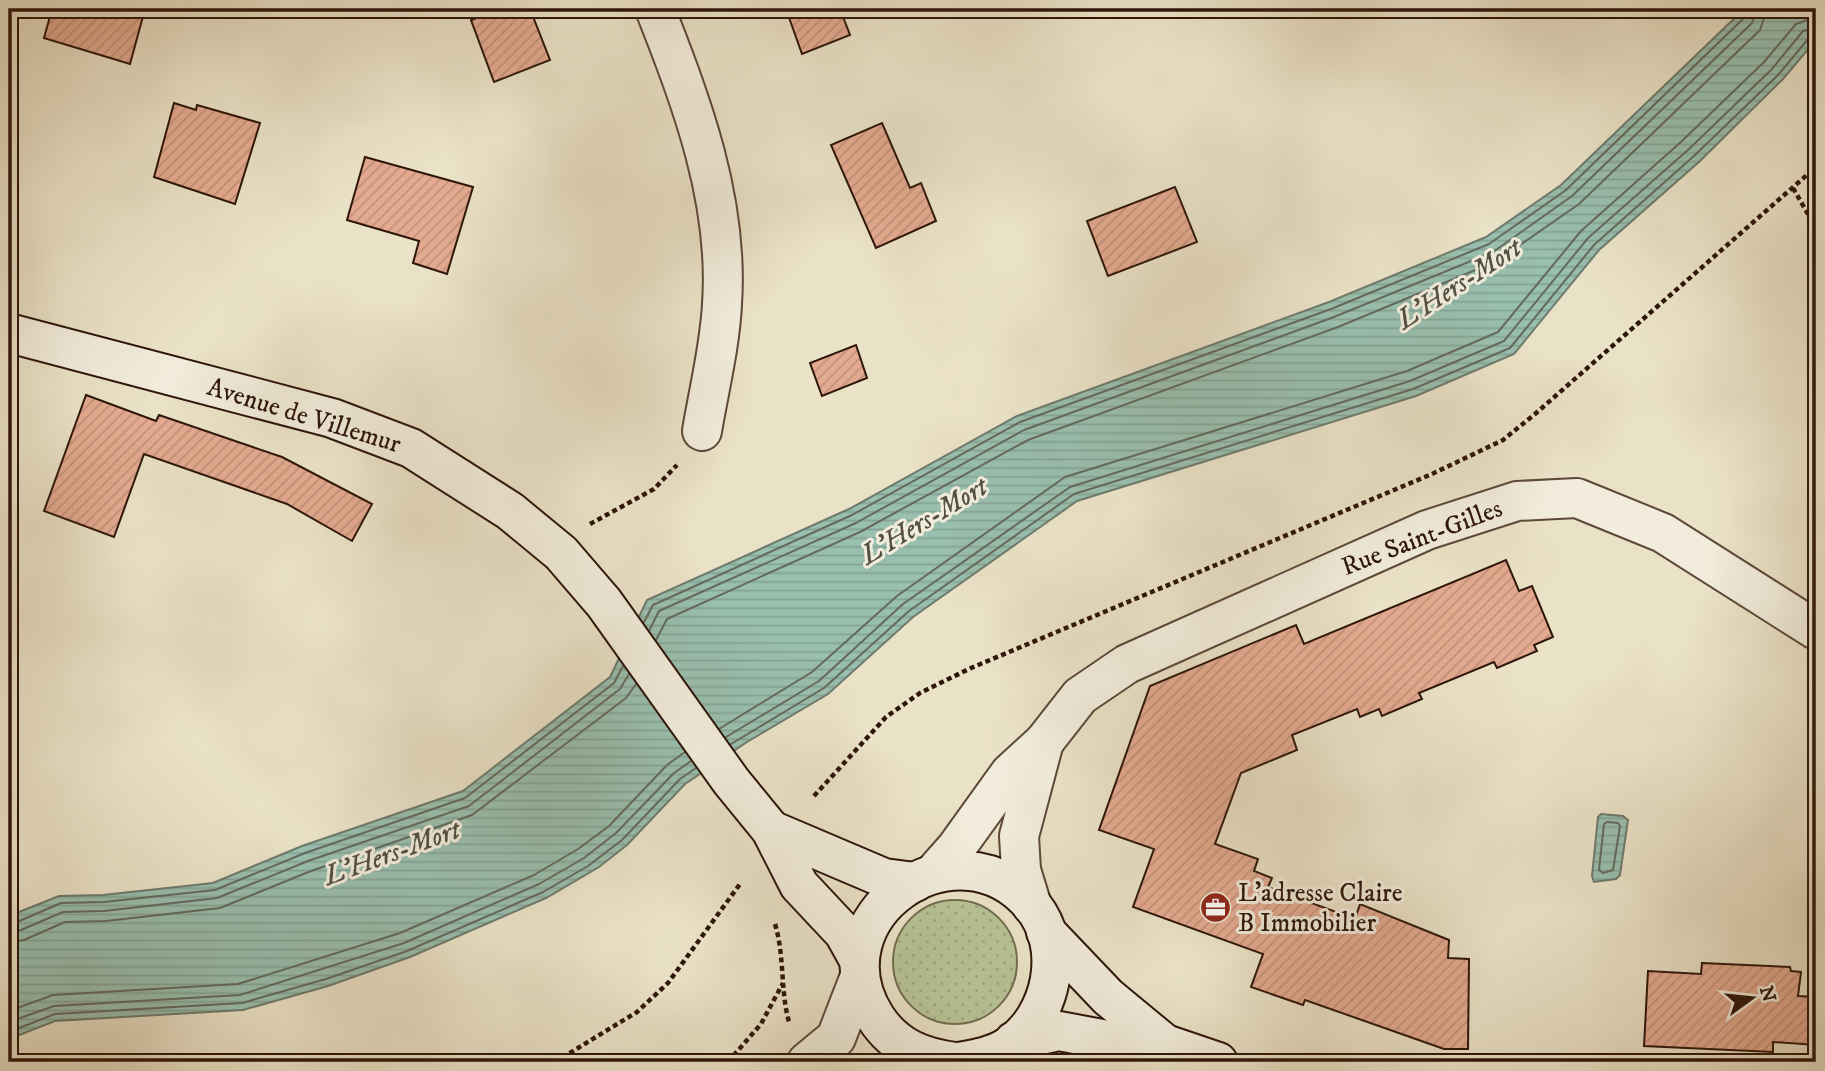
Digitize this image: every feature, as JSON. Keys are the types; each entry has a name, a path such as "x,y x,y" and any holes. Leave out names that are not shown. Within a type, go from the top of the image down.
{"main road":[{"path":"655,9 704,145 714,188 721,245 722,304 702,431"},
{"name":"Avenue de Villemur","path":"9,332 332,418 411,448 510,510 567,560 604,603 731,781 771,830 799,885 844,933 860,968"},
{"name":"Rue Saint-Gilles","path":"1044,742 1080,696 1127,664 1427,530 1517,500 1577,498 1663,533 1816,630"},
{"path":"800,1048 836,1038 860,968 871,921 890,899 924,878 957,848 1010,773 1044,742"},
{"path":"860,968 867,1003 883,1028 904,1048 936,1062 984,1058 1014,1041 1032,1024 1044,1003 1051,967 1039,919 1021,870 1019,836 1044,742"},
{"name":"Avenue de Villemur","path":"771,830 884,878 924,878"},
{"path":"924,878 961,870 987,874 1012,887 1108,997 1165,1044"},
{"path":"1014,1041 1059,1031 1134,1045 1165,1044 1218,1062"}],"path":[{"path":"814,796 886,717 920,693 971,668 1419,479 1503,439 1816,167"},
{"path":"1793,188 1816,228"},
{"path":"567,560 592,522 654,489 668,472 683,461 702,431"},
{"path":"555,1062 637,1012 668,983 740,884"},
{"path":"774,921 782,948 783,1002 800,1048"},
{"path":"728,1062 761,1024 783,981"}],"shaded area":[{"path":"955,900 979,905 999,918 1012,938 1017,962 1012,986 999,1006 979,1019 955,1024 931,1019 911,1006 898,986 893,962 898,938 911,918 931,905"}],"water":[{"name":"L'Hers-Mort","path":"1744,9 1816,9 1816,40 1783,79 1700,161 1599,250 1514,354 1416,396 1077,501 913,617 828,694 747,742 685,784 627,845 599,867 546,898 410,957 328,986 243,1010 55,1021 9,1039 9,916 59,896 103,895 213,883 302,846 463,791 610,677 647,600 849,509 1017,416 1329,302 1486,237 1561,185"},
{"path":"1601,814 1623,816 1628,820 1620,875 1616,879 1594,882 1592,876 1598,817"}],"building":[{"path":"52,9 145,9 130,64 44,38"},
{"path":"501,9 530,9 550,60 494,82 471,20"},
{"path":"786,9 840,9 850,35 802,54"},
{"path":"174,103 196,110 197,105 260,123 235,204 154,177"},
{"path":"882,123 910,188 921,183 936,221 876,248 831,145"},
{"path":"365,157 473,187 447,274 413,263 419,241 347,220"},
{"path":"1175,187 1197,242 1108,276 1087,221"},
{"path":"856,345 867,378 822,396 810,363"},
{"path":"86,395 156,421 159,415 282,457 372,504 352,541 287,504 144,454 114,537 44,511"},
{"path":"1506,560 1519,591 1532,586 1553,637 1534,645 1537,651 1497,668 1494,662 1419,693 1422,699 1382,716 1379,709 1360,717 1357,709 1292,735 1297,750 1241,773 1215,844 1258,859 1254,871 1272,878 1268,887 1355,919 1360,904 1449,940 1448,958 1469,959 1468,1049 1444,1049 1305,1000 1303,1005 1251,987 1263,954 1133,907 1154,849 1099,830 1150,686 1296,625 1304,644"},
{"path":"1702,963 1790,967 1791,971 1801,972 1798,996 1816,997 1816,1045 1773,1042 1773,1052 1644,1046 1648,971 1701,974"}],"place":[{"name":"L'adresse Claire B Immobilier","path":"1215,908"}]}
